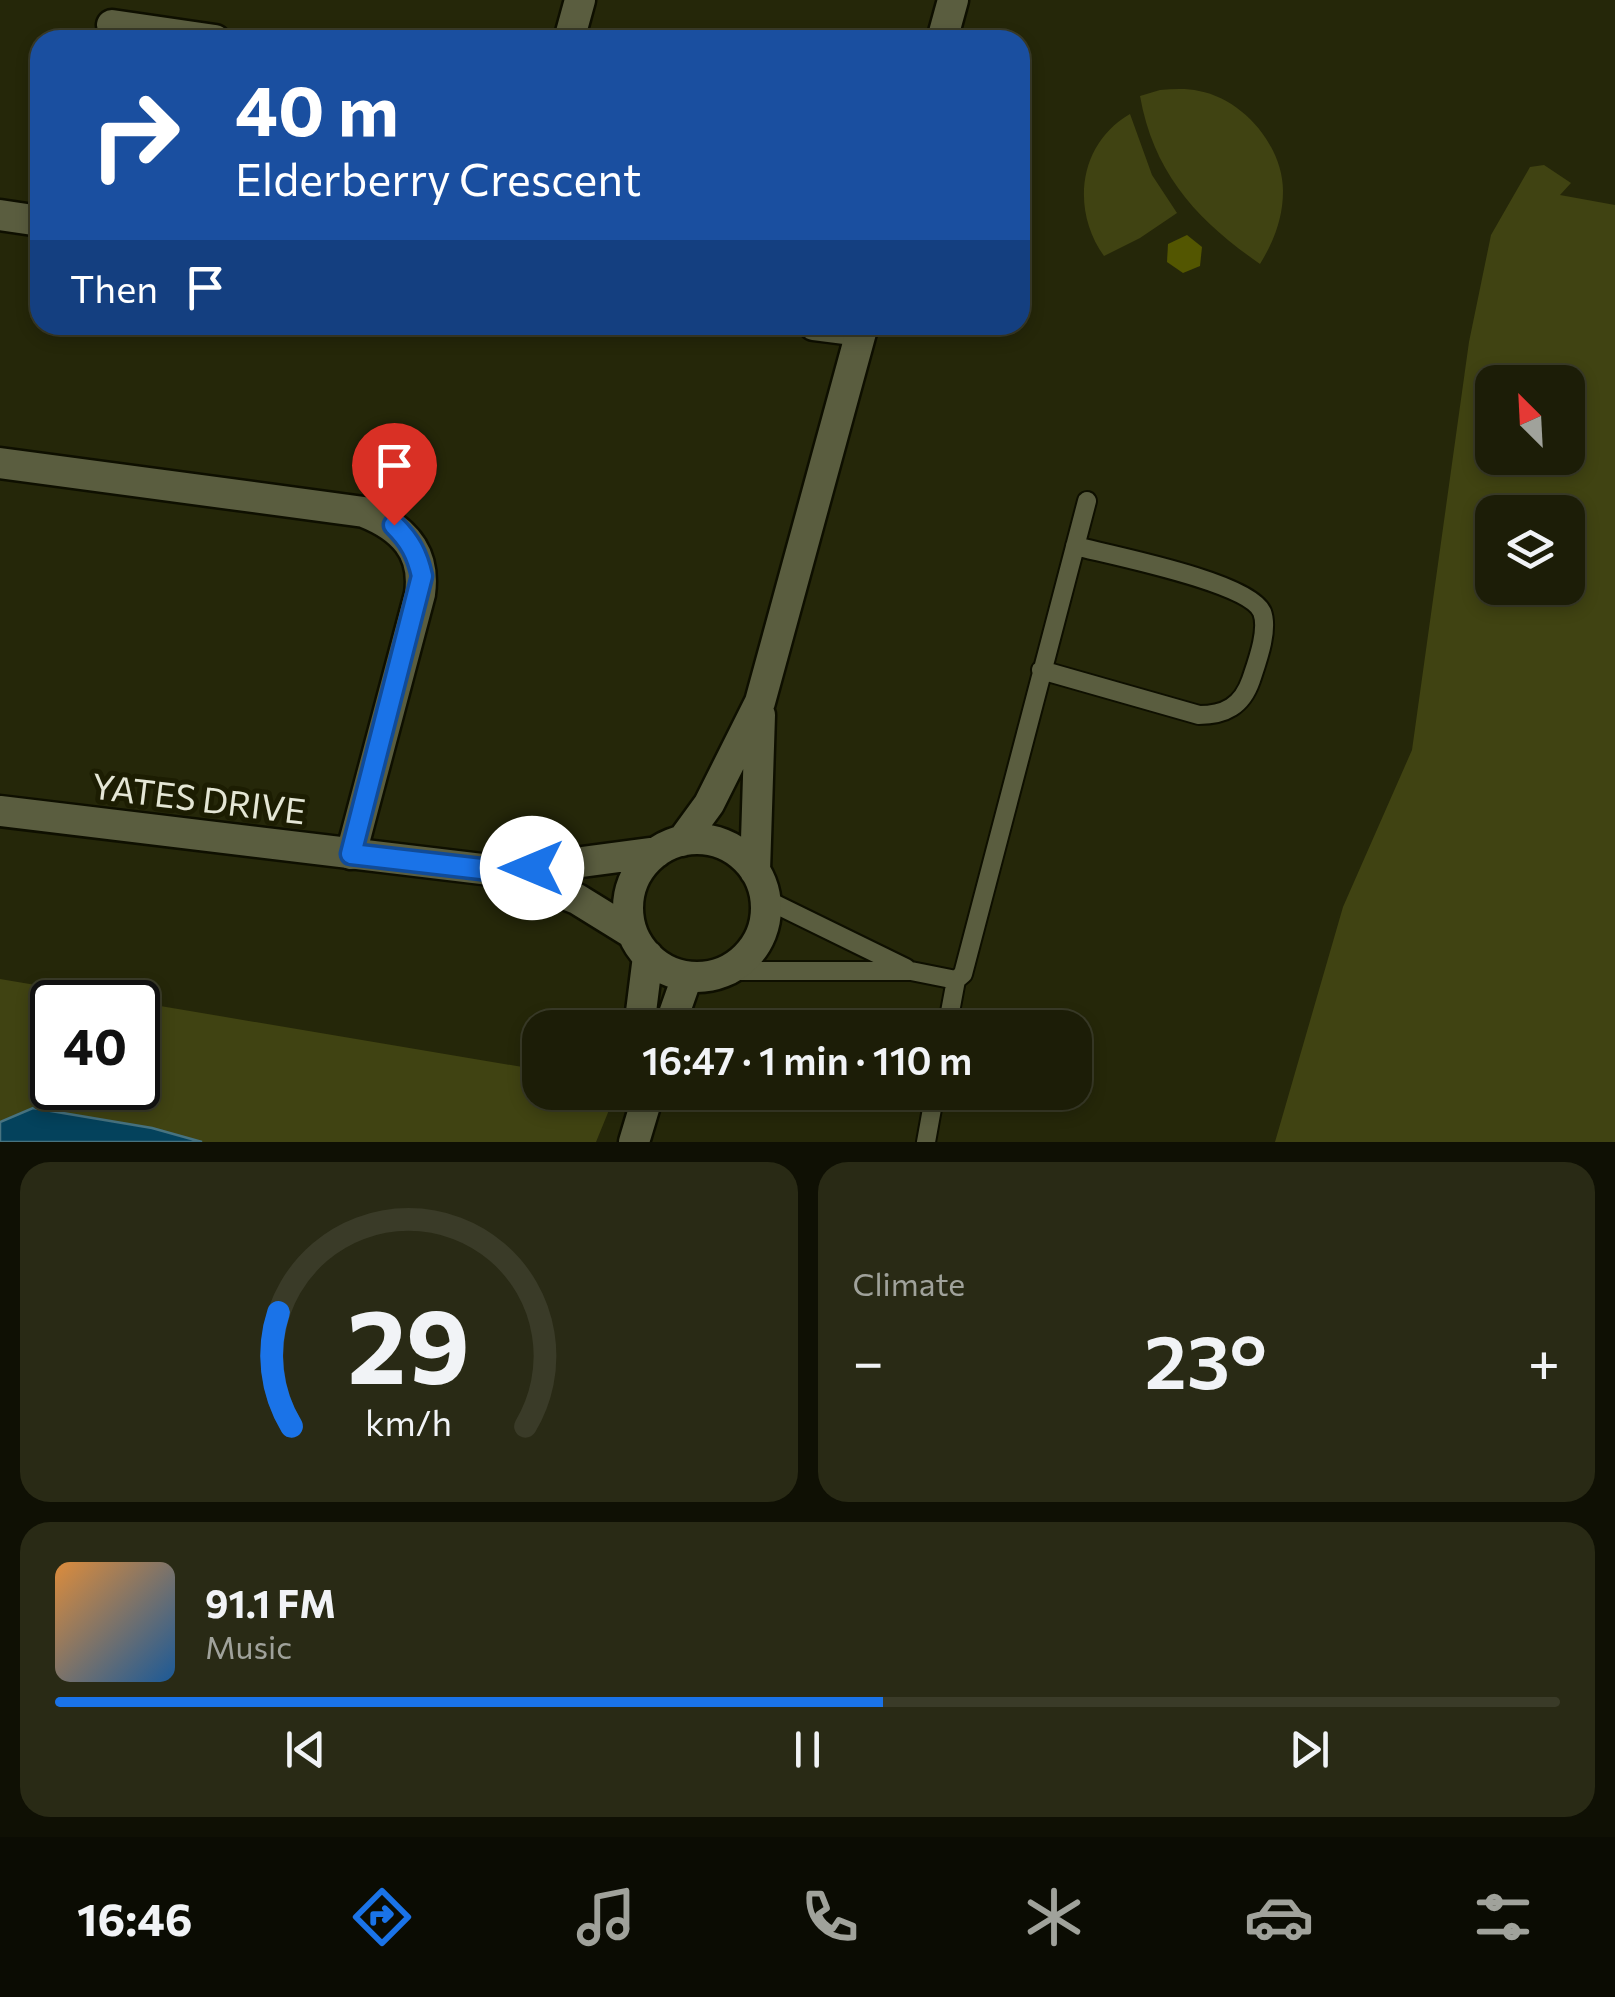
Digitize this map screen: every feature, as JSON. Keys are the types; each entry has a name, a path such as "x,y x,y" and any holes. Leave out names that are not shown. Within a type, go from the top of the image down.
{"street":[{"path":"572,30 580,0"},
{"path":"945,30 953,0"},
{"path":"112,22 158,30"},
{"path":"0,215 30,219"},
{"path":"639,1010 640,945 628,910 630,888 641,868 670,846 710,804 760,702 860,335"},
{"path":"0,463 364,512 394,525 408,539 418,556 420,594 351,854"},
{"path":"640,945 669,972 703,977 725,971 756,945 762,930 760,702"},
{"name":"YATES DRIVE","path":"0,811 507,872 577,899 640,945"},
{"path":"670,846 704,840 724,845 742,856 760,885"},
{"name":"YATES DRIVE","path":"507,872 670,846"},
{"path":"676,1010 687,977"},
{"path":"626,1142 630,1110"},
{"path":"634,1142 644,1110"}],"lane":[{"path":"951,1010 956,980 968,963 1087,501"},
{"path":"1041,670 1198,715 1216,715 1236,706 1249,686 1258,657 1264,616 1254,600 1219,584 1075,546"},
{"path":"760,885 911,971"},
{"path":"725,971 911,971 956,980"},
{"path":"926,1142 932,1110"}],"green space":[{"path":"1190,89 1215,96 1245,114 1268,142 1281,174 1283,201 1277,229 1260,264 1198,212 1168,172 1156,149 1140,96 1160,90"},
{"path":"1130,114 1152,175 1177,213 1104,256 1087,219 1085,179 1099,142"},
{"path":"1544,165 1571,183 1560,195 1615,205 1615,1142 1275,1142 1343,907 1412,750 1469,342 1491,235 1530,167"},
{"path":"0,979 30,984 30,1110 160,1110 160,1006 522,1067 522,1110 609,1110 596,1142 0,1142"}],"water":[{"path":"30,1109 45,1110 152,1128 202,1142 0,1142 0,1122"}],"building":[{"path":"1187,235 1202,247 1200,266 1183,273 1167,262 1168,244"}],"route":[{"path":"394,525 418,556 420,594 351,854 507,872 532,868"}]}
